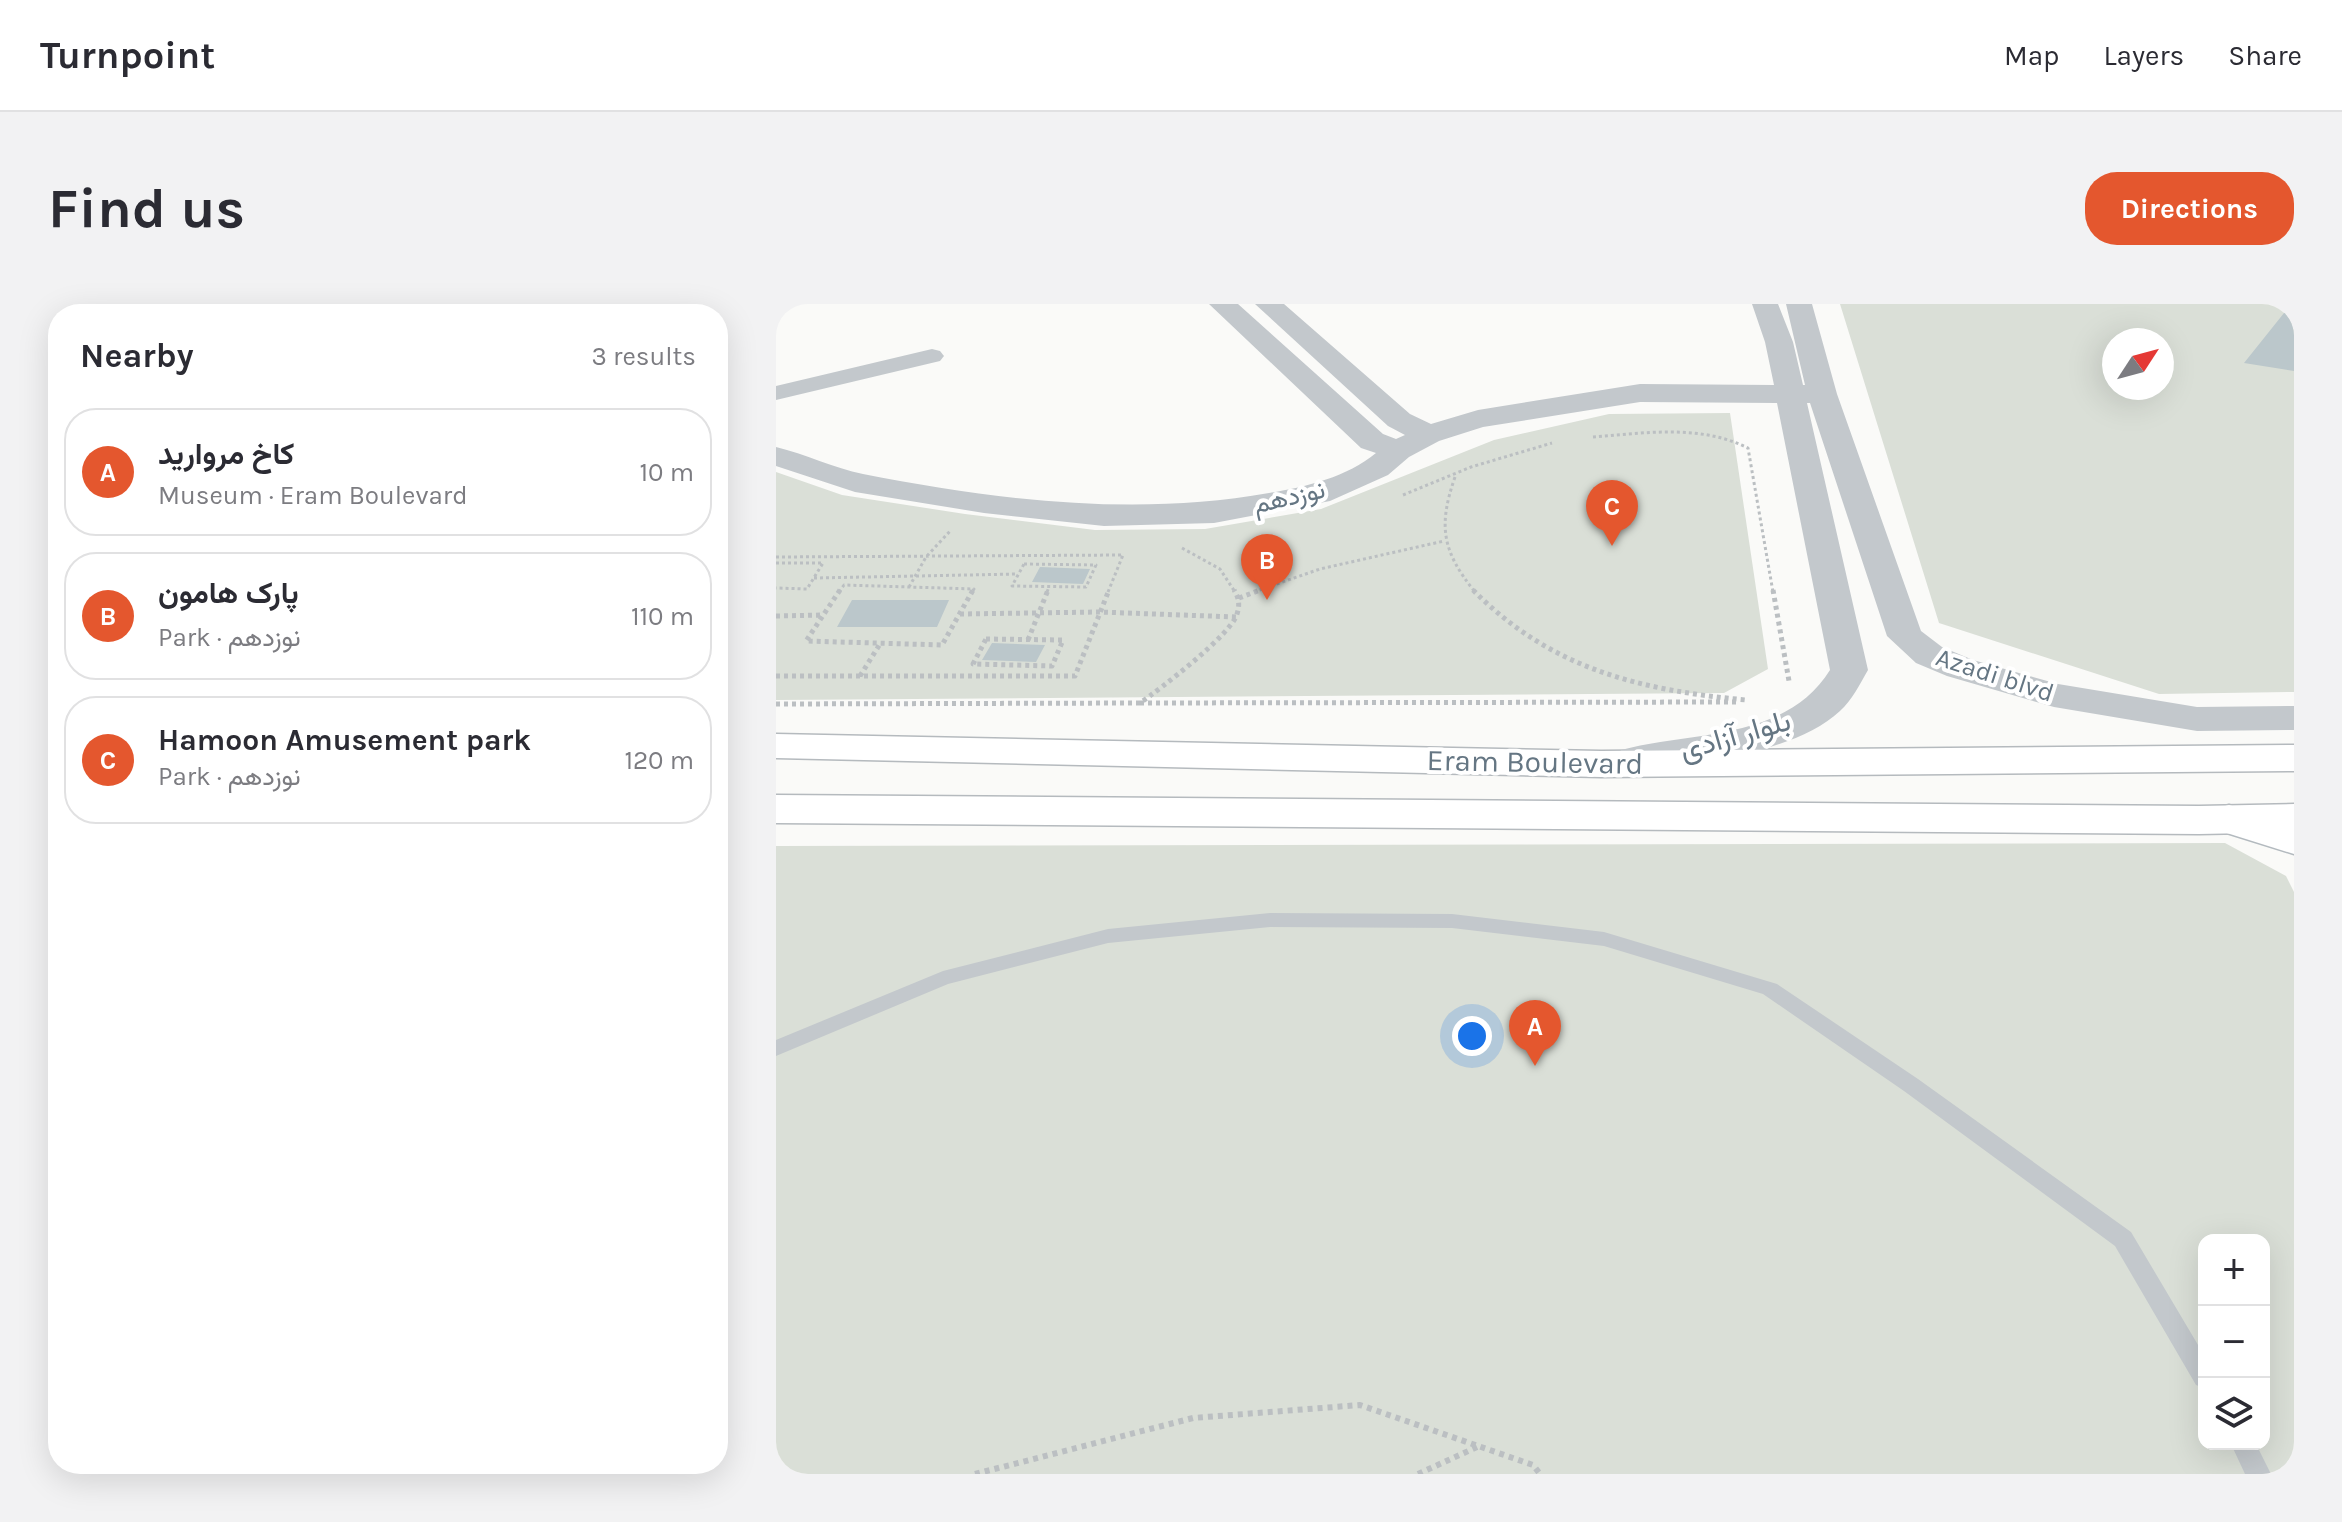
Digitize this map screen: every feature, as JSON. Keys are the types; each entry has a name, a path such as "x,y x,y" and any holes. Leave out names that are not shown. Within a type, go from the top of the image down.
{"main road":[{"name":"Eram Boulevard","path":"776,746 1601,764 2294,758"},
{"name":"Eram Boulevard","path":"776,809 2294,818"},
{"path":"2229,819 2294,840"}],"street":[{"path":"1222,304 1372,441 1398,450"},
{"path":"1268,304 1399,420 1428,435"},
{"name":"Azadi blvd","path":"1765,304 1779,342 1806,394 1905,636 1929,655 2054,695 2197,719 2294,718"},
{"name":"Azadi blvd","path":"1799,304 1806,394"},
{"path":"776,393 932,356"},
{"name":"نوزدهم","path":"776,456 855,482 984,503 1104,516 1214,513 1319,494 1377,468 1398,450 1428,435 1478,419 1640,393 1806,394"},
{"name":"بلوار آزادی","path":"1601,764 1687,752 1763,734 1826,703 1849,670 1806,394"}],"lane":[{"path":"776,1048 943,978 1108,936 1270,920 1452,921 1604,939 1770,989 1911,1085 2123,1239 2198,1367"},
{"path":"2246,1450 2258,1474"}],"path":[{"path":"1586,437 1702,434 1726,438 1748,448 1789,680 1782,692"},
{"path":"776,704 1751,702 1644,686 1578,664 1529,637 1485,605 1457,570 1444,541 1445,496 1455,476 1491,460 1562,441"},
{"path":"909,587 926,557 955,525"},
{"path":"1239,598 1320,569 1444,541"},
{"path":"1140,703 1186,669 1237,617 1239,598 1220,569 1172,542"},
{"path":"776,557 1123,555 1075,676 776,676"},
{"path":"786,563 790,557"},
{"path":"776,563 823,563 807,589 776,588"},
{"path":"1024,564 1096,565 1086,587 1012,586 1018,574 1024,564"},
{"path":"814,578 1018,574"},
{"path":"844,585 974,589 960,614 942,645 806,641 844,585"},
{"path":"1028,640 1049,587"},
{"path":"960,614 1099,612 1237,617"},
{"path":"776,616 823,615"},
{"path":"986,639 1028,640 1063,640 1052,666 973,664 986,639"},
{"path":"859,677 880,643"},
{"path":"975,1474 1193,1418 1360,1405 1533,1465 1540,1474"},
{"path":"1418,1474 1478,1446"}],"shaded area":[{"path":"1840,304 2294,304 2294,692 2159,694 1939,623"},
{"path":"2294,311 2294,371 2244,363 2284,313"},
{"path":"1730,413 1768,669 1724,693 776,700 776,472 842,495 965,514 1095,530 1205,529 1321,509 1494,440 1609,414"},
{"path":"1040,567 1090,569 1083,584 1032,582"},
{"path":"852,600 949,600 937,627 837,627"},
{"path":"992,643 1045,645 1036,662 982,660"},
{"path":"2225,843 2286,876 2294,892 2294,1474 776,1474 776,846"}],"place":[{"name":"Hamoon Amusement park","path":"1612,546"},
{"name":"پارک هامون","path":"1267,600"},
{"name":"کاخ مروارید","path":"1535,1066"}]}
